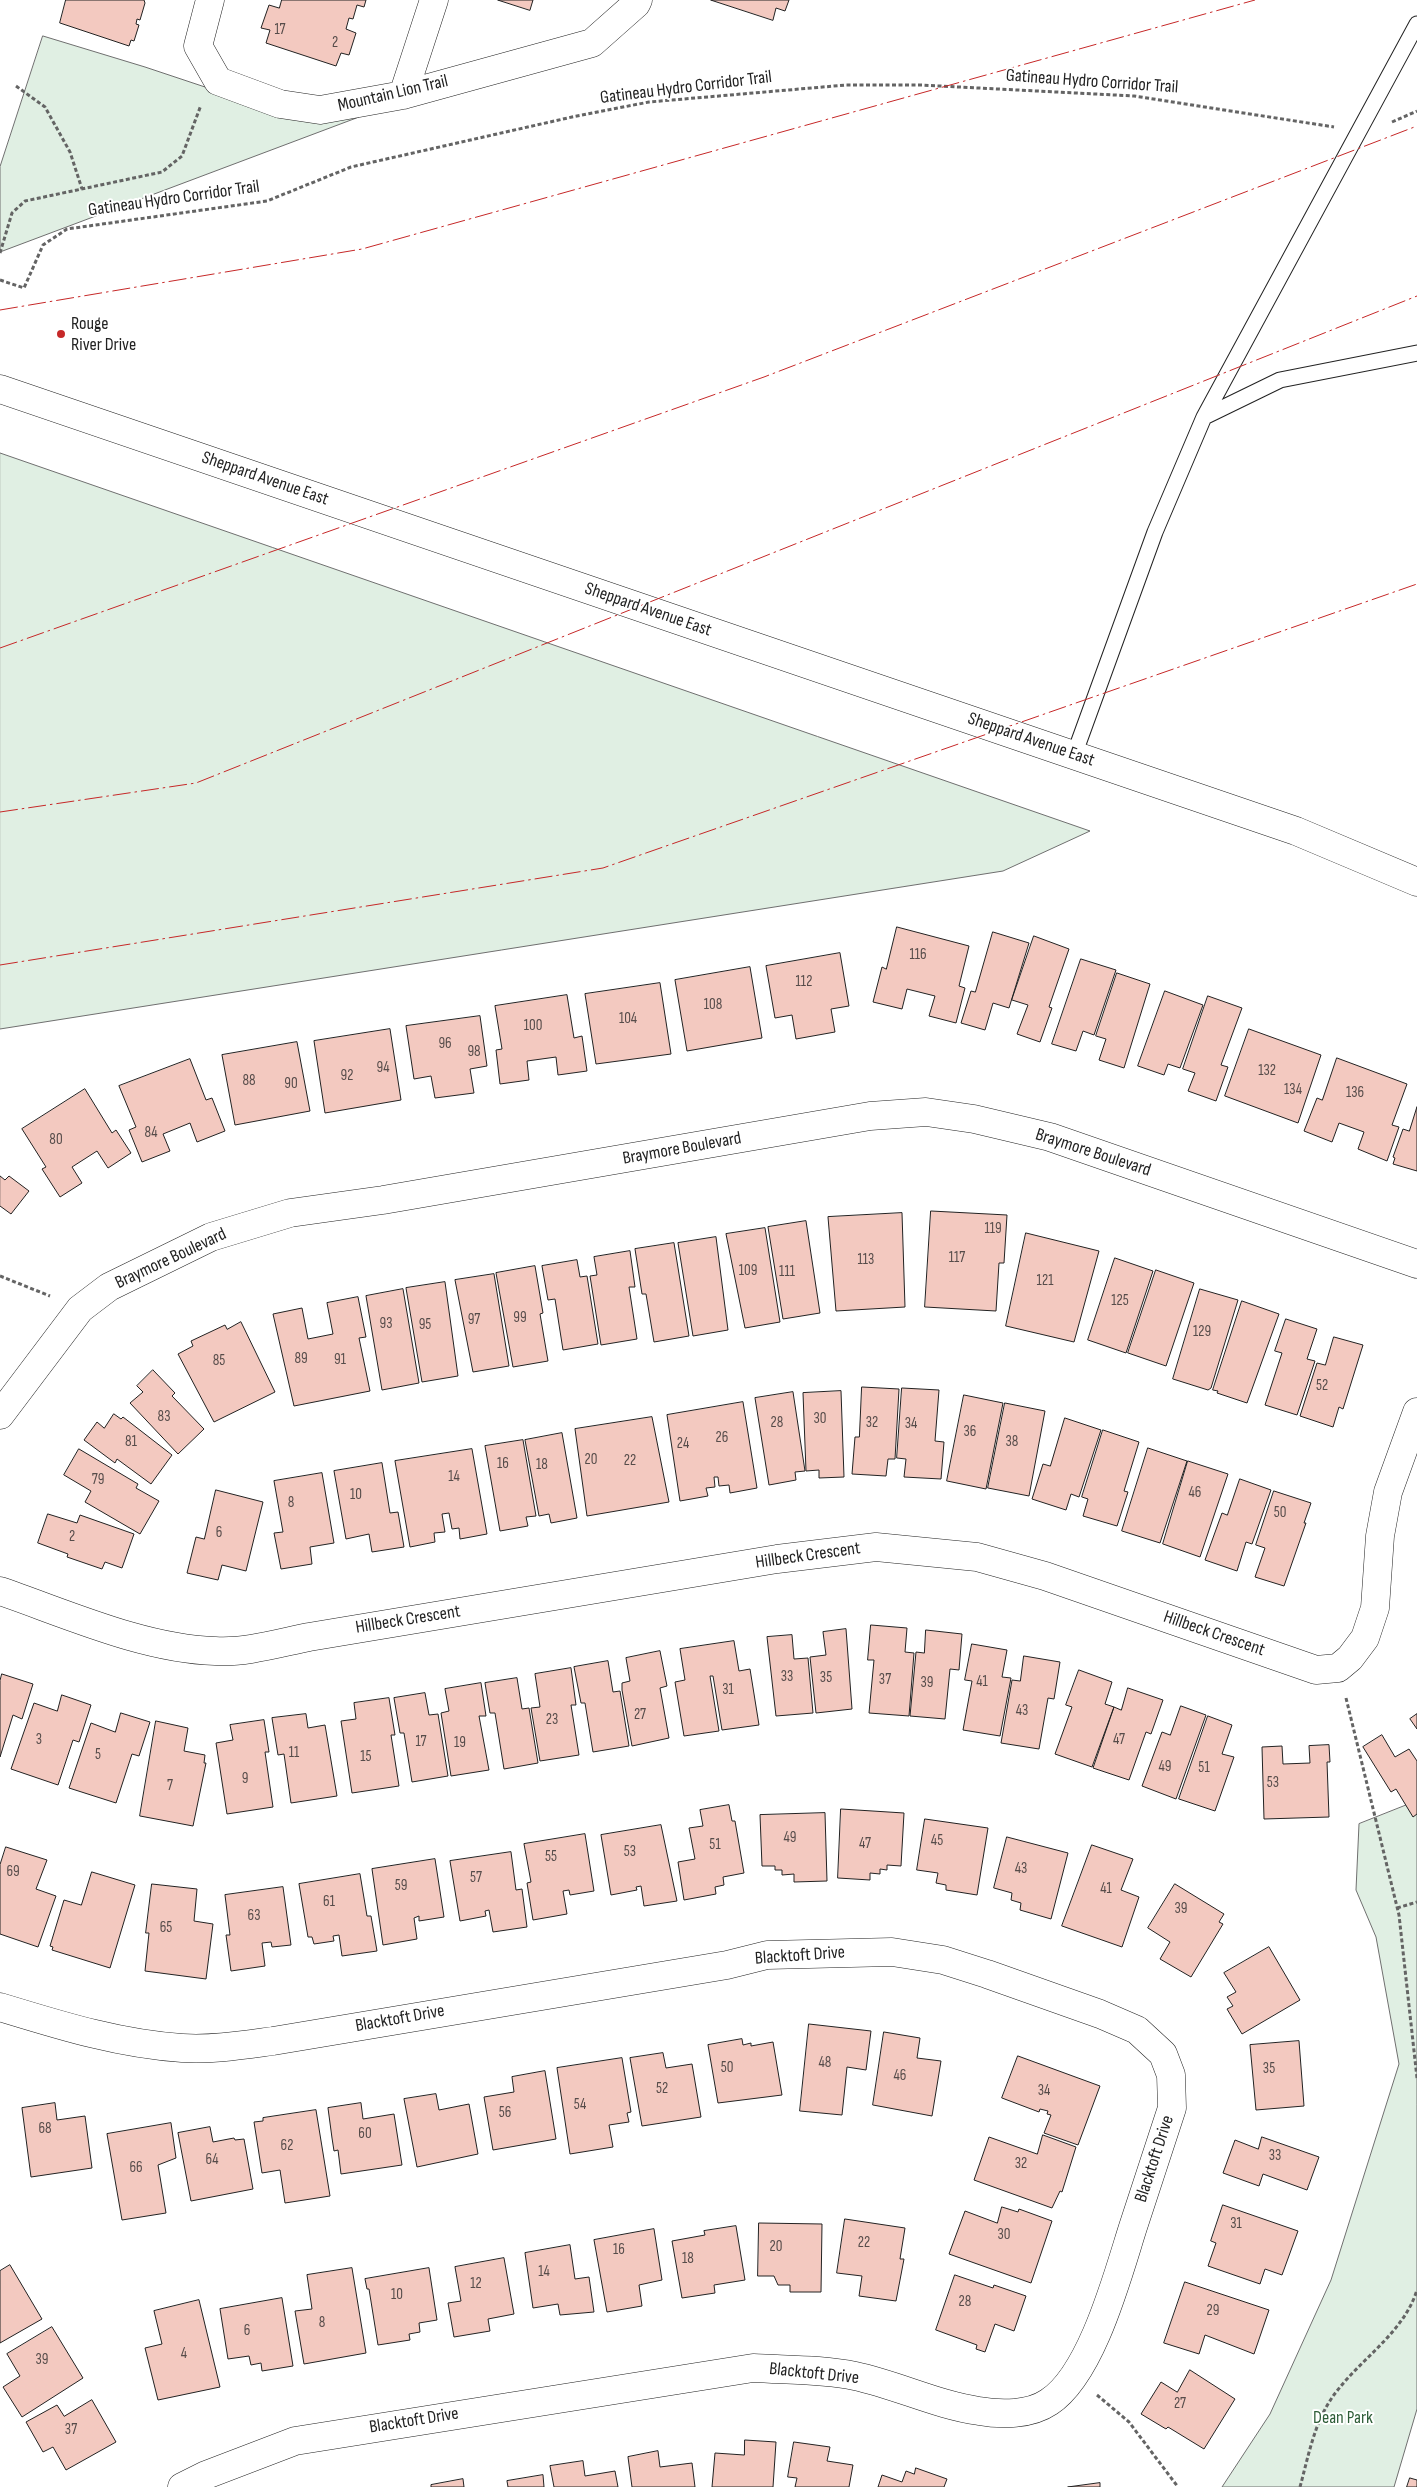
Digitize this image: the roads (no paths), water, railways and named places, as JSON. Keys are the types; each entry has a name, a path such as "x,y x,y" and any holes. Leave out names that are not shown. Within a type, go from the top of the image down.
{"street":[{"name":"Mountain Lion Trail","path":"210,0 198,46 218,81 280,104 320,110 403,95 592,43 636,4 638,0"},
{"path":"403,95 434,0"},
{"name":"Sheppard Avenue East","path":"0,389 1296,831 1417,882"},
{"name":"Sheppard Avenue East","path":"1296,831 1417,861"},
{"name":"Braymore Boulevard","path":"0,1415 80,1309 109,1287 211,1237 290,1213 383,1200 870,1116 926,1112 974,1119 1050,1137 1417,1264"},
{"name":"Hillbeck Crescent","path":"0,1591 128,1635 176,1646 216,1652 254,1648 786,1558 876,1547 977,1557 1089,1590 1316,1670 1338,1668 1350,1658 1365,1638 1375,1608 1380,1536 1388,1492 1417,1412"},
{"name":"Blacktoft Drive","path":"0,2007 72,2029 135,2042 183,2048 221,2047 273,2041 688,1971 767,1955 892,1952 943,1960 1100,2014 1137,2030 1163,2054 1171,2076 1172,2108 1110,2299 1088,2351 1073,2375 1058,2394 1041,2407 1020,2412 993,2413 962,2408 854,2376 814,2371 753,2368 295,2441 206,2475 182,2487"}],"lane":[{"path":"1074,755 1154,532 1204,417 1363,127 1417,24"},
{"path":"1204,417 1280,380 1417,353"}],"place":[{"name":"Rouge River Drive","path":"61,334"}],"park label":[{"name":"Dean Park","path":"1343,2418"}]}
